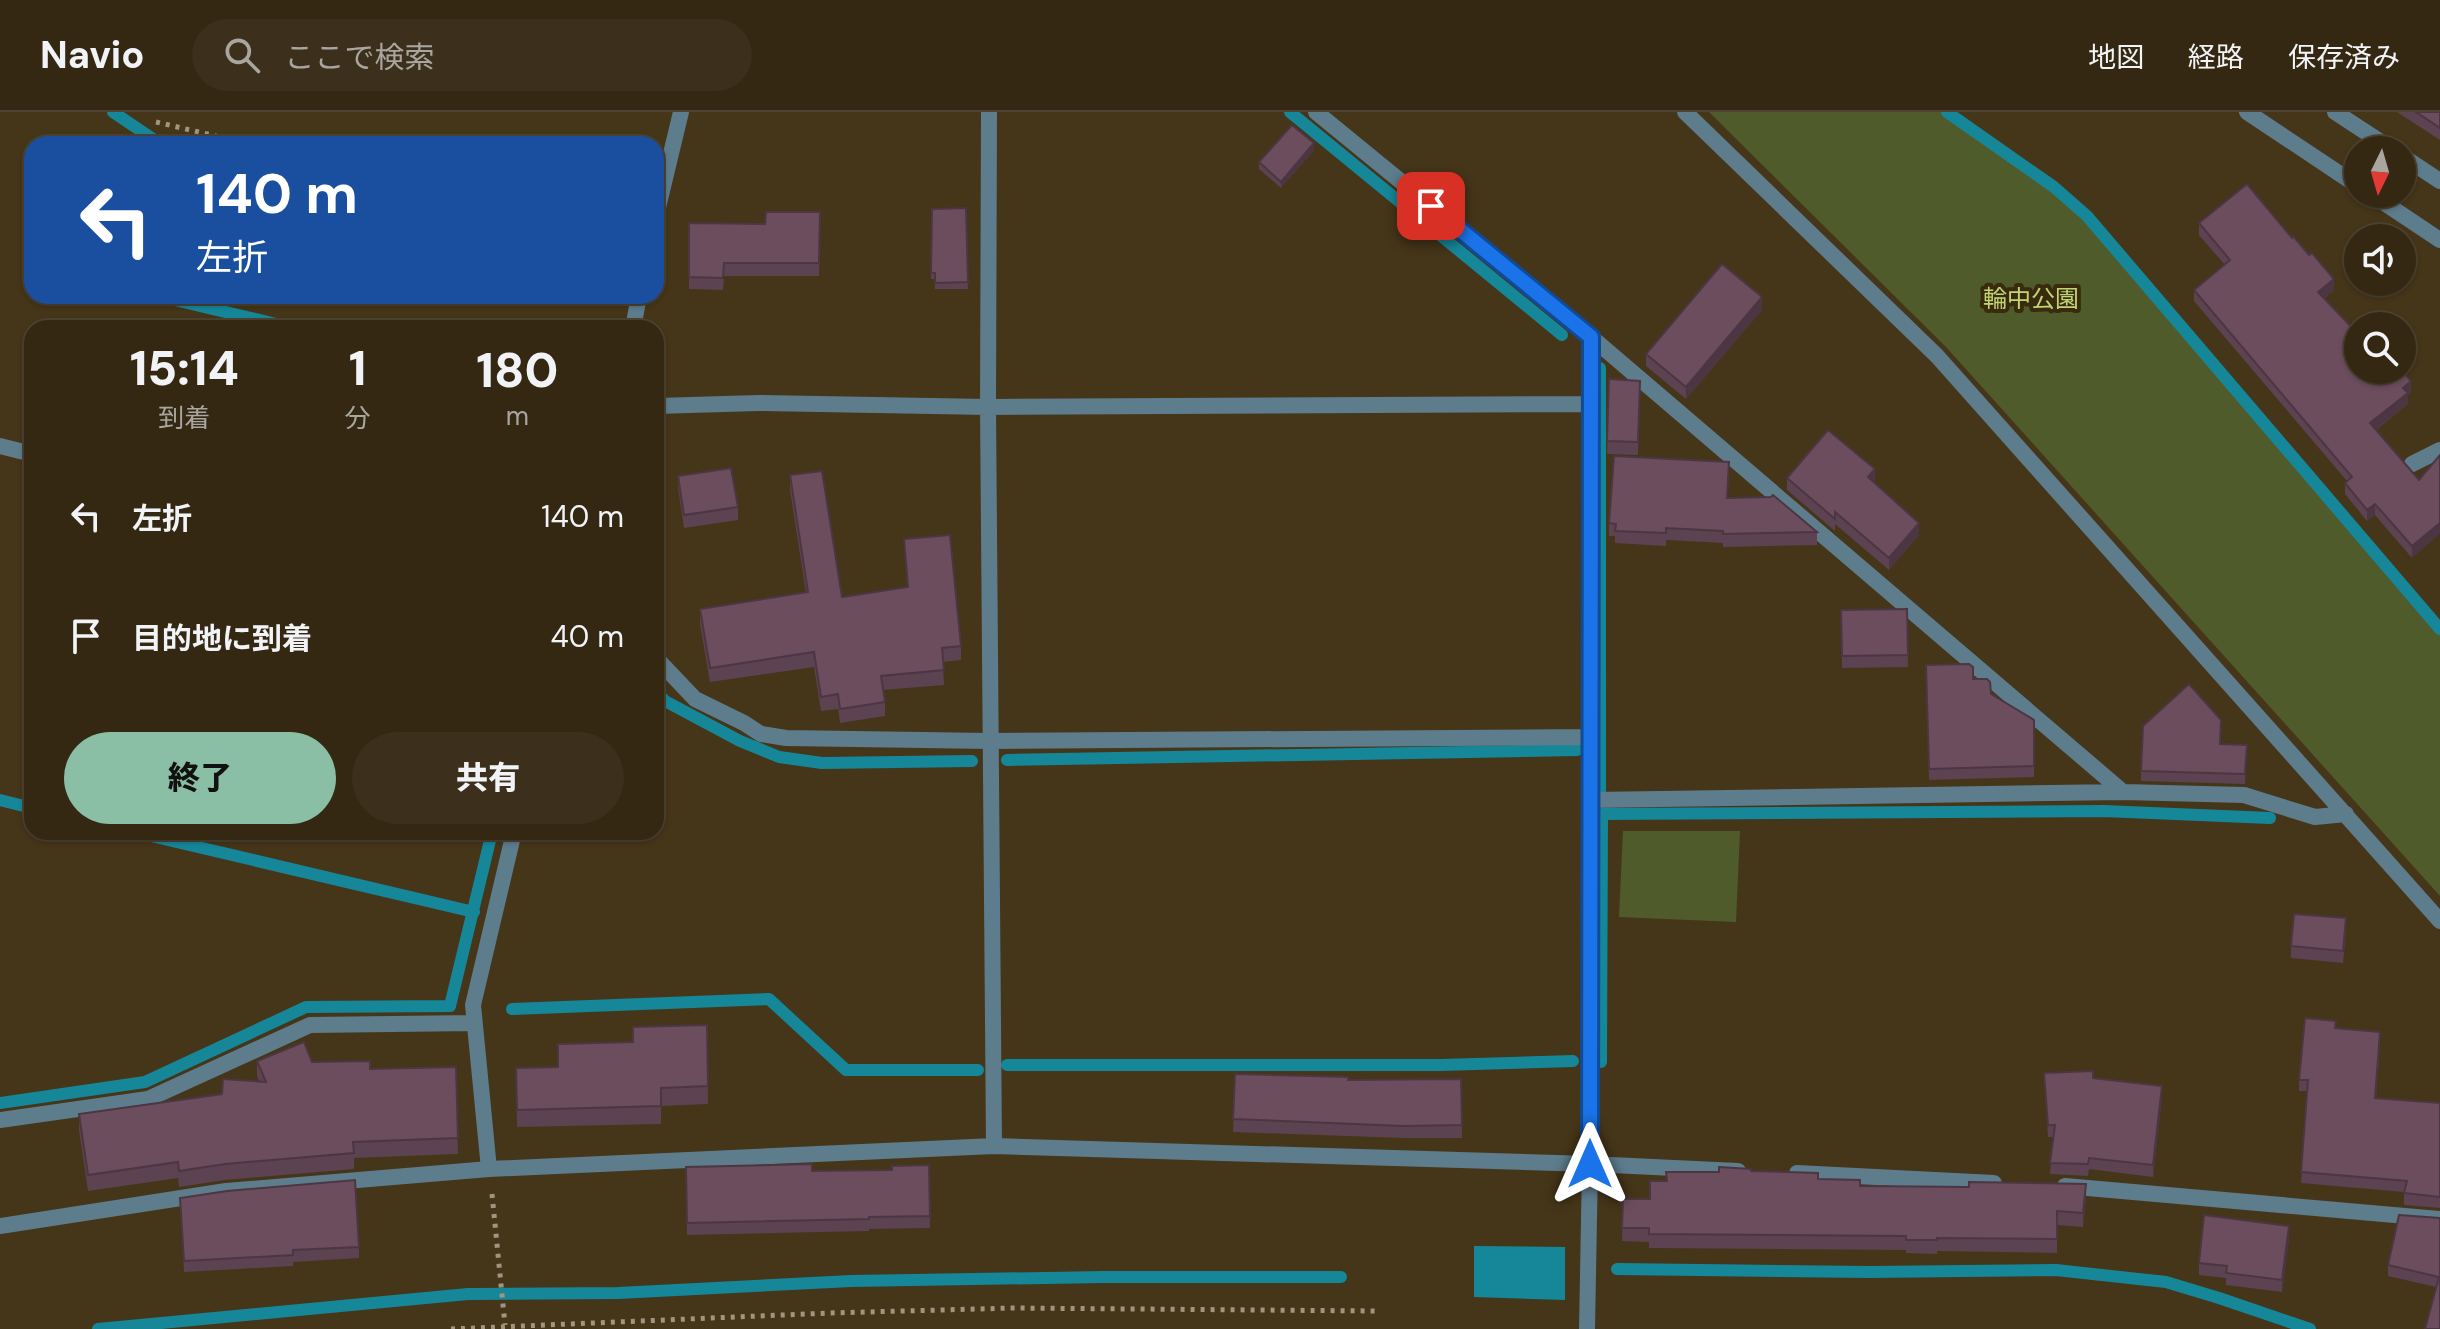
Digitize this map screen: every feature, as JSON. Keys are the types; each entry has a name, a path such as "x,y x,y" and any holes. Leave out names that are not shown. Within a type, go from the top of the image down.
{"street":[{"path":"664,183 681,112"},
{"path":"989,112 988,407 994,1146"},
{"path":"1316,112 1591,337 2123,792"},
{"path":"1685,112 1937,356 2440,921"},
{"path":"2247,112 2344,177"},
{"path":"2335,112 2372,136"},
{"path":"2416,165 2440,181"},
{"path":"2392,208 2440,240"},
{"path":"1587,1327 1591,337"},
{"path":"664,406 758,403 988,407 1591,404"},
{"path":"0,446 24,452"},
{"path":"2412,464 2440,450"},
{"path":"664,666 695,699 761,734 786,738 990,741 1591,737"},
{"path":"1590,800 2123,792 2244,795 2315,817 2346,814"},
{"path":"489,1169 473,1005 512,840"},
{"path":"0,1120 148,1099 310,1025 474,1023"},
{"path":"0,1226 226,1191 489,1169 994,1146 1590,1164 2012,1184"},
{"path":"2044,1185 2440,1219"}],"path":[{"path":"156,122 216,136"},
{"path":"489,1169 504,1323"},
{"path":"451,1329 504,1323 1014,1308 1379,1311"}],"green space":[{"name":"輪中公園","path":"1709,112 1947,112 2054,187 2087,216 2440,629 2440,896 1946,347"},
{"path":"1623,831 1740,831 1736,922 1619,917"}],"water":[{"path":"1474,1246 1565,1247 1565,1300 1474,1297"}],"building":[{"path":"2416,112 2440,112 2440,128"},
{"path":"1292,125 1314,143 1281,182 1259,162"},
{"path":"2247,184 2292,238 2309,255 2312,253 2334,279 2318,292 2344,319 2344,384 2408,384 2403,388 2408,393 2370,423 2419,480 2440,455 2440,523 2412,546 2375,504 2367,510 2345,483 2352,477 2194,290 2230,260 2199,223"},
{"path":"966,208 968,282 935,283 935,273 931,273 932,209"},
{"path":"766,212 820,212 819,263 724,263 723,278 689,277 689,223 765,224"},
{"path":"1722,264 1762,297 1686,387 1646,354"},
{"path":"1609,379 1640,381 1638,442 1607,441"},
{"path":"1828,430 1875,469 1868,477 1919,523 1889,558 1835,512 1835,519 1787,478"},
{"path":"1614,456 1729,462 1727,498 1773,495 1817,532 1723,534 1723,531 1666,528 1666,533 1615,531 1616,524 1609,523"},
{"path":"731,468 738,507 684,515 678,476"},
{"path":"822,471 842,597 908,587 904,539 950,535 961,646 942,648 944,670 881,676 885,702 840,709 838,694 821,697 814,652 710,668 700,609 808,592 790,475"},
{"path":"1907,609 1908,655 1842,656 1841,610"},
{"path":"1969,664 1973,667 1973,679 1987,679 1991,694 2034,720 2034,766 1929,769 1926,665"},
{"path":"2189,684 2221,720 2220,744 2247,745 2245,774 2141,771 2143,726"},
{"path":"2294,914 2346,918 2343,951 2291,946"},
{"path":"2305,1018 2336,1021 2335,1028 2380,1032 2375,1098 2440,1103 2440,1197 2404,1193 2407,1181 2301,1172 2308,1080 2299,1080"},
{"path":"707,1025 708,1086 661,1088 661,1106 517,1110 516,1068 558,1067 558,1044 633,1042 633,1027"},
{"path":"304,1042 312,1062 370,1061 370,1069 456,1067 458,1138 353,1142 354,1153 179,1171 178,1162 88,1175 79,1114 222,1094 223,1079 266,1082 257,1061"},
{"path":"2093,1071 2093,1078 2162,1086 2153,1165 2089,1158 2088,1164 2050,1163 2055,1125 2048,1125 2044,1073"},
{"path":"1235,1074 1348,1077 1348,1080 1461,1079 1462,1125 1403,1126 1233,1119"},
{"path":"812,1164 812,1171 892,1170 892,1166 929,1165 930,1216 687,1223 686,1167"},
{"path":"1719,1167 1818,1173 1818,1179 1860,1180 1860,1186 1969,1187 1969,1182 2086,1184 2083,1213 2057,1211 2057,1239 1906,1240 1906,1236 1649,1234 1649,1228 1622,1228 1623,1199 1650,1199 1650,1181 1667,1181 1666,1172 1719,1172"},
{"path":"355,1180 359,1247 293,1250 293,1255 184,1261 180,1198"},
{"path":"2204,1215 2289,1226 2282,1280 2226,1273 2227,1266 2199,1263"},
{"path":"2399,1215 2440,1218 2440,1329 2425,1329 2439,1277 2388,1265"}],"waterway":[{"path":"113,112 149,136"},
{"path":"1290,112 1562,335"},
{"path":"1947,112 2054,187 2087,216 2440,629"},
{"path":"192,304 259,320"},
{"path":"1600,368 1600,791"},
{"path":"664,700 740,741 779,757 822,763 972,761"},
{"path":"1007,760 1577,750"},
{"path":"0,800 24,806"},
{"path":"1601,1062 1602,814 2104,811 2270,818"},
{"path":"168,840 474,912"},
{"path":"0,1103 145,1082 306,1007 450,1006 490,840"},
{"path":"512,1009 769,999 846,1070 978,1070"},
{"path":"1007,1065 1441,1065 1573,1061"},
{"path":"1617,1269 1870,1272 2056,1270 2166,1282 2310,1329"},
{"path":"98,1329 468,1294 618,1293 851,1281 1341,1277"}],"route":[{"path":"1431,206 1591,337 1590,1164"}]}
